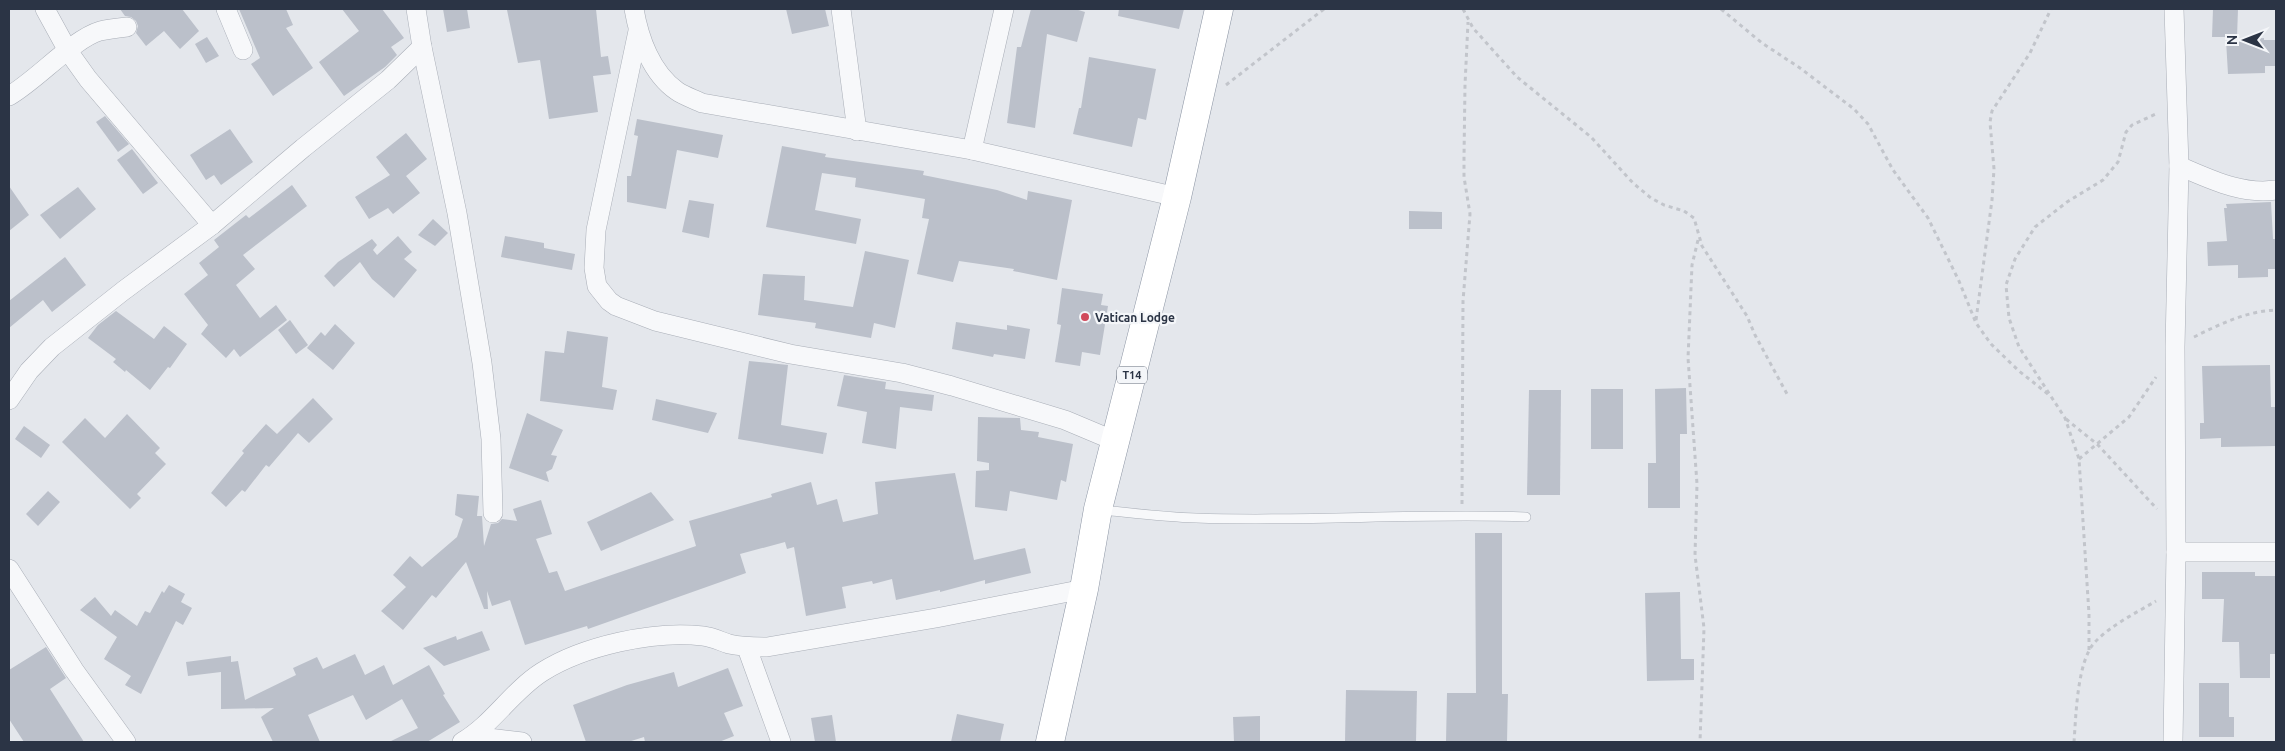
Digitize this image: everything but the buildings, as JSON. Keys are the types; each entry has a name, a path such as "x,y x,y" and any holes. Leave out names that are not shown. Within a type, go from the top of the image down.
{"highway":[{"name":"T14","path":"1050,742 1084,589 1098,509 1177,197 1219,9"}],"street":[{"path":"45,9 68,51 88,79 212,225"},
{"path":"226,9 243,50"},
{"path":"416,9 422,47 457,213 482,363 490,439 493,513"},
{"path":"634,9 638,31 655,68 676,91 702,103 972,150 1177,197"},
{"path":"841,9 857,131"},
{"path":"972,150 1004,9"},
{"path":"2173,742 2176,552 2175,347 2179,166 2174,9"},
{"path":"9,96 26,86 85,38 100,31 127,26"},
{"path":"638,31 596,230 594,268 596,286 609,302 655,321 790,354 902,373 961,388 1065,420 1115,441"},
{"path":"9,400 29,371 52,348 123,291 212,225 303,148 388,80 422,47"},
{"path":"2179,166 2228,186 2248,191 2276,190"},
{"path":"2176,552 2276,552"},
{"path":"9,568 74,670 126,742"},
{"path":"467,739 515,692 542,672 579,654 618,642 679,636 704,636 747,648 766,647 936,618 1084,589"},
{"path":"747,648 782,742"},
{"path":"467,739 522,742"}],"lane":[{"path":"1098,509 1198,518 1343,518 1463,514 1526,517"}],"path":[{"path":"1196,108 1324,9"},
{"path":"1463,9 1468,22 1517,77 1591,137 1633,183 1651,198 1684,211 1694,218 1699,238 1708,257 1748,316 1755,335 1787,394"},
{"path":"1721,9 1762,43 1854,109 1868,124 1893,170 1928,218 1959,281 1976,323 1991,344 2019,371 2053,398"},
{"path":"1976,323 1992,200 1994,169 1990,122 1996,105 2030,53 2051,9"},
{"path":"1463,514 1463,301 1470,214 1464,177 1468,22"},
{"path":"2074,742 2078,704 2089,650 2089,614 2079,459 2065,418 2034,373 2019,347 2009,318 2006,284 2015,259 2035,227 2067,202 2104,180 2112,172 2118,162 2126,132 2132,125 2177,107"},
{"path":"1699,238 1692,265 1688,358 1697,484 1695,555 1704,628 1700,742"},
{"path":"2079,459 2098,445 2129,417 2175,347 2231,319 2255,312 2276,310"},
{"path":"2065,418 2098,445 2176,530"},
{"path":"2089,650 2107,632 2175,590"}],"place":[{"name":"Vatican Lodge","path":"1085,317"}]}
